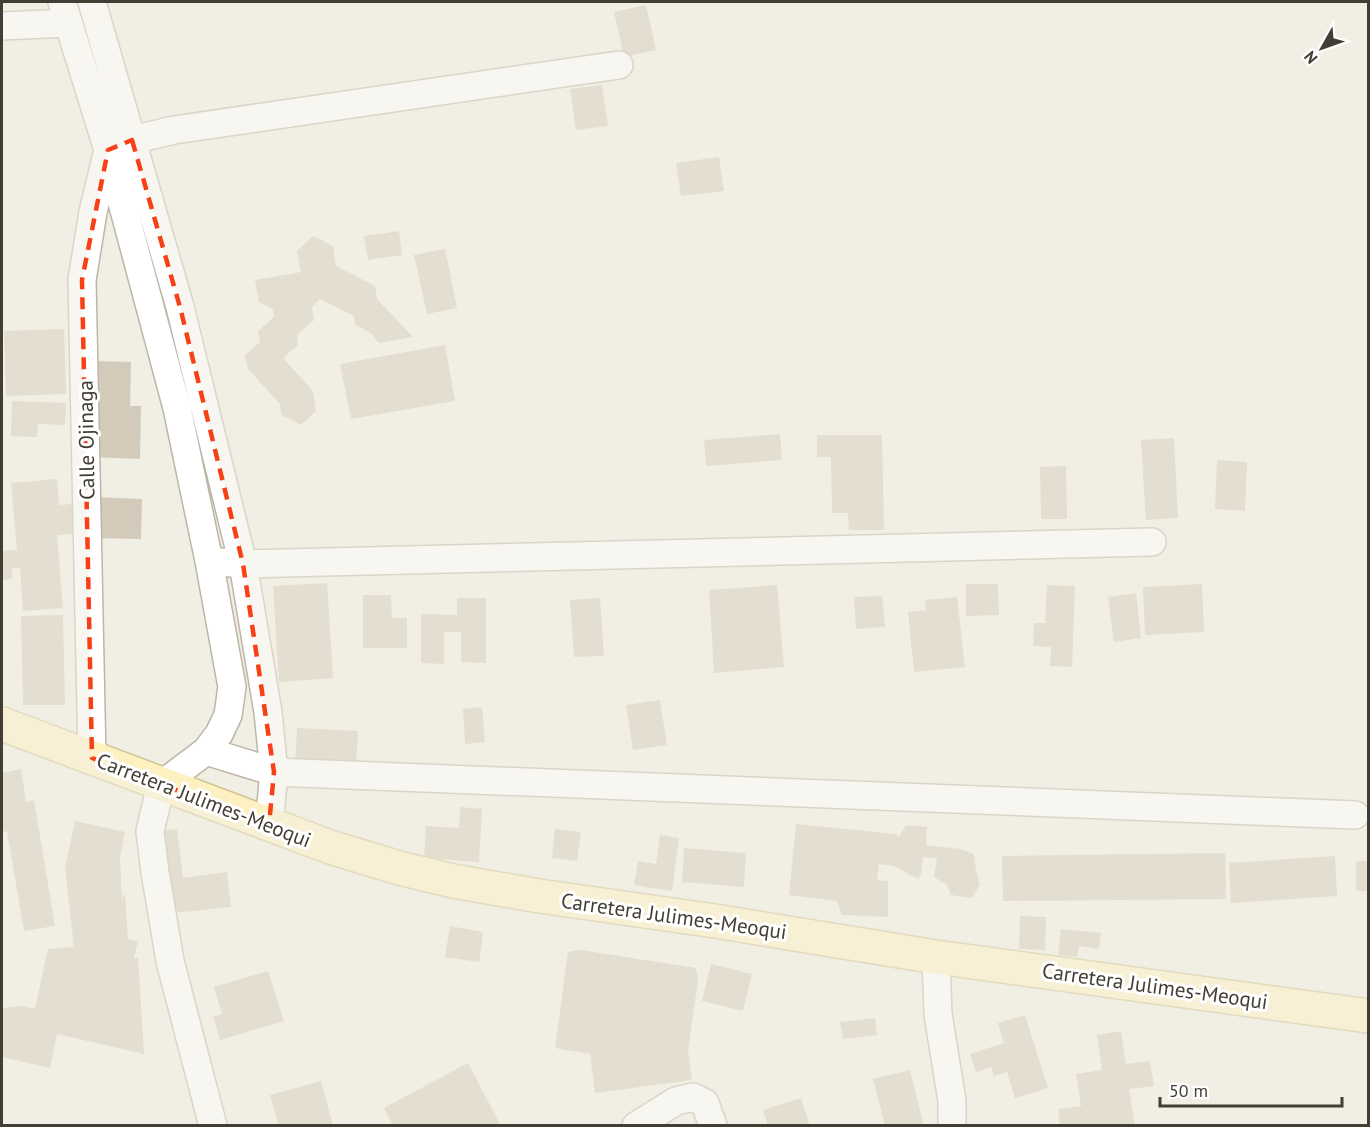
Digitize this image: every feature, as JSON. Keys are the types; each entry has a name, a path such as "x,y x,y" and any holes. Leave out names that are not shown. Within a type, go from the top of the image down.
{"main road":[{"name":"Carretera Julimes-Meoqui","path":"2,724 340,850 453,881 936,957 1368,1016"}],"street":[{"path":"92,2 120,145 209,561 232,687 228,715 219,734 206,751 161,785 150,831 170,961 213,1125"},
{"path":"2,26 65,12 120,145 180,307 243,564 268,712 274,772 269,825"},
{"path":"120,145 186,128 619,65"},
{"name":"Calle Ojinaga","path":"92,758 82,280 93,212 120,145"},
{"path":"184,439 212,437"},
{"path":"209,561 243,564 1152,543"},
{"path":"206,751 274,772 1355,815"},
{"path":"936,957 938,1014 952,1101 951,1125"},
{"path":"636,1125 676,1101 693,1097 705,1103 712,1125"}],"highlighted area":[{"path":"132,140 180,307 243,564 274,772 269,825 92,758 82,280 108,150"}],"building":[{"path":"646,5 656,50 624,57 614,12"},
{"path":"602,85 608,126 576,130 570,89"},
{"path":"719,157 724,191 681,196 676,163"},
{"path":"399,231 402,255 368,260 364,236"},
{"path":"313,236 333,246 336,266 375,286 377,299 413,337 379,343 371,333 355,325 354,316 320,299 312,307 314,320 297,335 298,345 283,358 313,391 316,411 301,425 281,415 280,404 248,369 245,355 260,342 258,331 274,317 273,309 259,302 255,280 301,272 297,251"},
{"path":"445,249 457,308 427,314 414,255"},
{"path":"64,329 66,394 6,396 4,331"},
{"path":"445,345 455,401 351,419 340,364"},
{"path":"93,361 131,362 130,406 141,406 140,459 90,457"},
{"path":"12,401 66,403 65,425 38,424 37,437 11,436"},
{"path":"780,434 782,460 706,466 704,440"},
{"path":"817,435 882,435 884,530 849,530 848,513 832,513 831,457 817,457"},
{"path":"1174,438 1178,518 1146,520 1141,440"},
{"path":"1217,460 1247,462 1245,511 1215,509"},
{"path":"1066,466 1067,519 1041,519 1040,467"},
{"path":"57,479 59,505 72,504 74,534 57,535 63,608 23,611 20,568 12,568 12,579 2,580 2,551 17,550 11,483"},
{"path":"94,497 142,499 141,539 93,538"},
{"path":"327,583 333,678 279,682 273,586"},
{"path":"966,584 998,584 999,615 966,616"},
{"path":"1202,584 1204,632 1145,635 1143,587"},
{"path":"777,585 784,667 714,673 709,590"},
{"path":"1047,585 1075,586 1072,667 1050,666 1051,647 1033,646 1034,623 1045,623"},
{"path":"1136,593 1141,638 1114,642 1108,597"},
{"path":"363,595 391,595 392,618 407,618 407,648 363,648"},
{"path":"882,596 885,627 856,629 854,597"},
{"path":"957,597 965,667 914,672 908,612 926,610 925,600"},
{"path":"457,598 486,598 486,663 461,662 461,632 444,632 444,664 421,663 421,614 457,615"},
{"path":"600,598 604,656 574,657 570,600"},
{"path":"63,615 65,705 23,705 21,616"},
{"path":"660,700 667,745 633,750 626,705"},
{"path":"482,707 485,742 465,744 463,709"},
{"path":"297,728 358,731 356,769 295,766"},
{"path":"21,769 26,802 34,800 55,926 24,931 7,831 2,832 2,773"},
{"path":"460,807 482,809 479,862 424,858 426,826 459,828"},
{"path":"75,821 125,832 120,858 122,900 125,893 128,939 138,941 134,958 138,958 144,1054 57,1034 50,1068 2,1057 2,1008 23,1006 35,1009 48,949 74,947 65,868"},
{"path":"796,824 895,834 899,837 906,825 927,827 926,845 960,849 974,854 980,884 972,898 951,895 947,885 934,877 937,858 923,857 921,874 918,879 894,866 879,864 877,880 888,881 888,917 842,915 837,901 789,895"},
{"path":"177,829 183,878 227,872 231,907 164,914 154,832"},
{"path":"555,829 581,832 577,861 552,858"},
{"path":"660,835 679,838 672,891 634,885 638,861 656,864"},
{"path":"684,848 746,853 744,887 682,882"},
{"path":"1225,853 1226,899 1003,901 1002,856"},
{"path":"1335,856 1337,896 1231,903 1229,863"},
{"path":"1356,861 1368,861 1368,891 1356,891"},
{"path":"1020,916 1046,917 1045,950 1019,949"},
{"path":"450,926 483,932 479,962 445,957"},
{"path":"1061,929 1101,933 1099,949 1079,946 1077,957 1058,955"},
{"path":"581,950 696,968 698,980 688,1050 692,1080 595,1093 590,1054 555,1048 568,952"},
{"path":"711,964 752,974 743,1011 702,1001"},
{"path":"268,971 284,1021 220,1040 213,1017 222,1014 214,987"},
{"path":"1025,1015 1048,1088 1015,1098 1007,1072 994,1076 991,1067 976,1072 970,1054 1004,1043 998,1023"},
{"path":"875,1018 877,1035 843,1039 840,1022"},
{"path":"1121,1031 1126,1064 1150,1061 1154,1086 1129,1089 1135,1126 1060,1126 1058,1109 1081,1106 1076,1074 1102,1070 1097,1035"},
{"path":"468,1063 501,1126 393,1126 384,1108"},
{"path":"910,1070 924,1126 885,1126 873,1079"},
{"path":"321,1081 333,1126 279,1126 270,1095"},
{"path":"801,1098 810,1126 768,1126 763,1110"}]}
